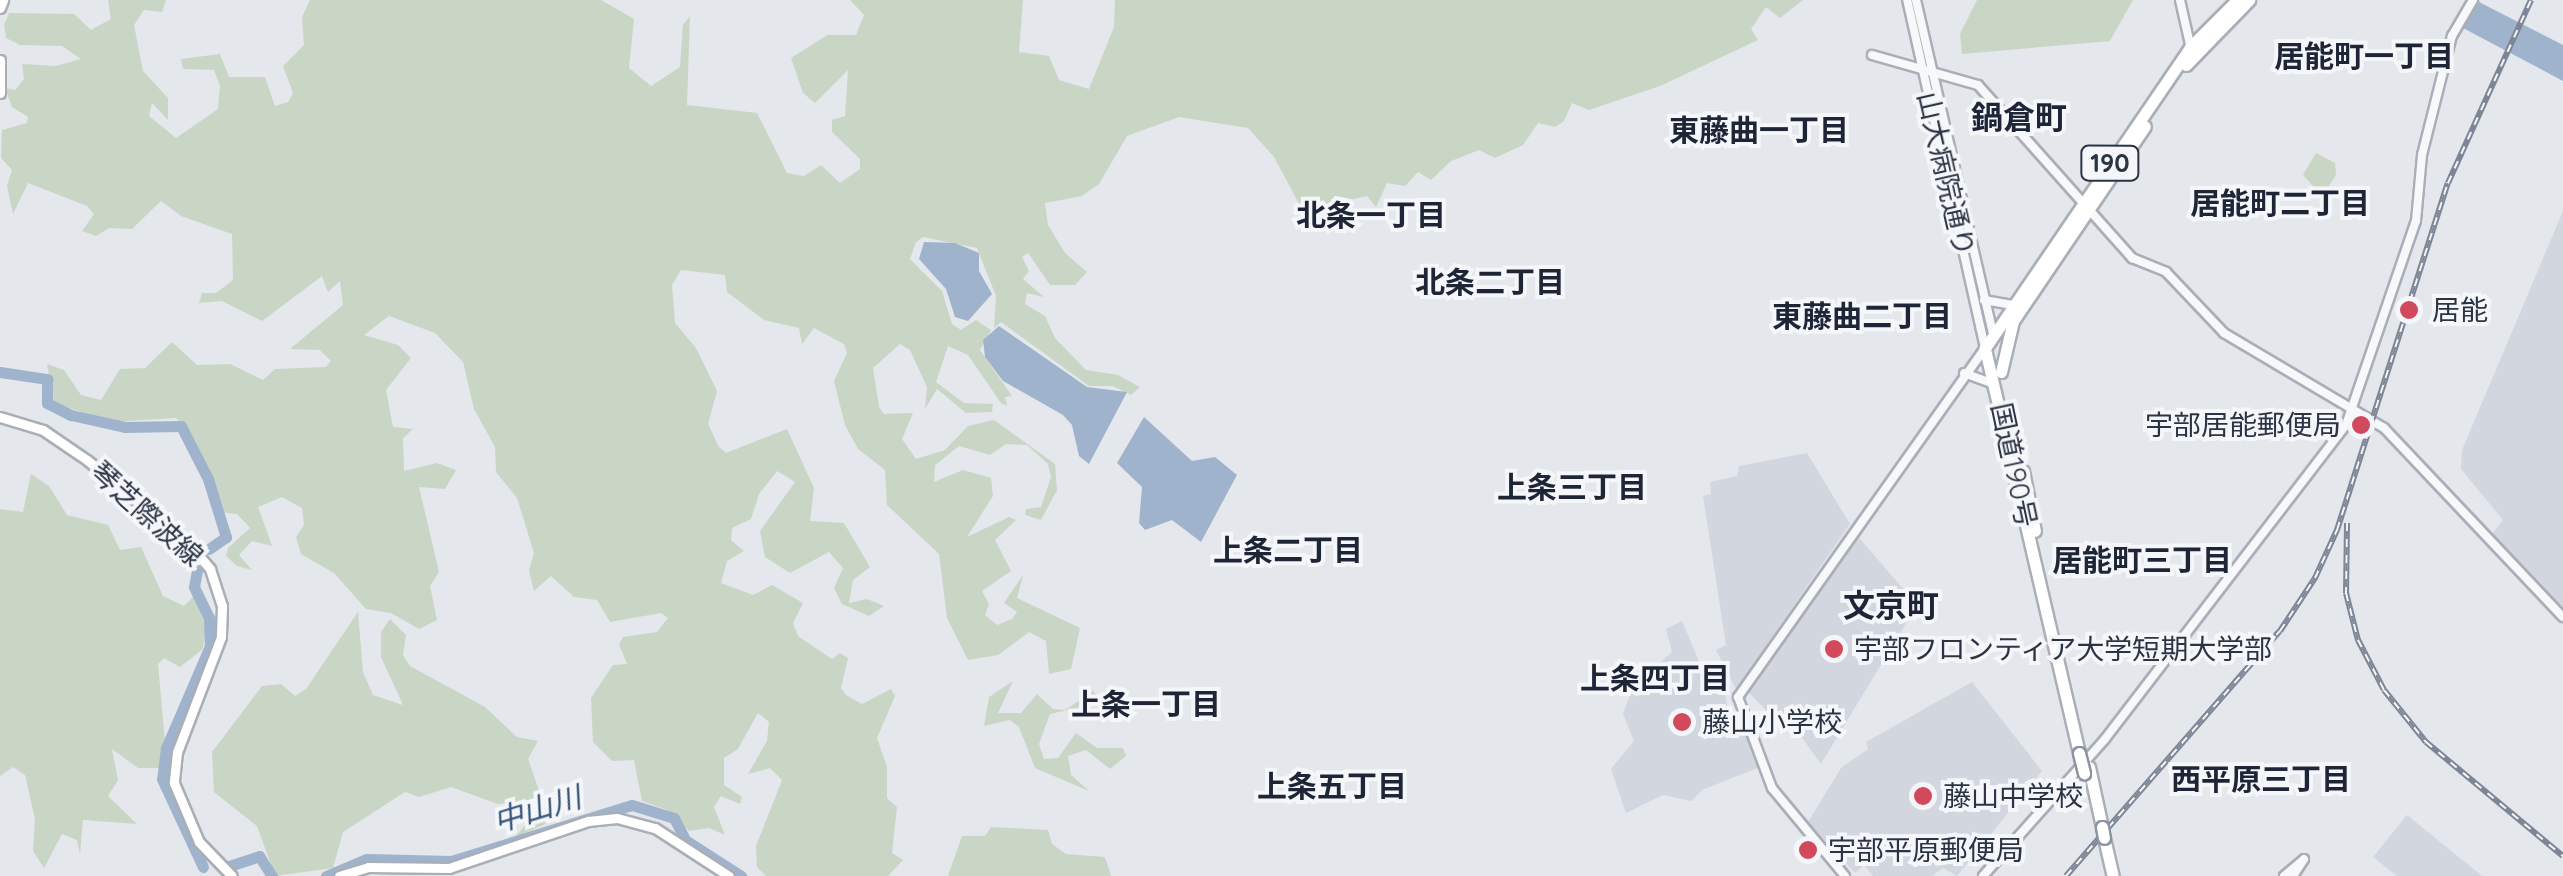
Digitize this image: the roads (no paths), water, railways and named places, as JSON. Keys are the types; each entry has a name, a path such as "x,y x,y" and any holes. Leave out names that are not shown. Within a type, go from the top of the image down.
{"highway":[{"name":"国道190号","path":"2082,750 2000,400 1991,341 2192,51 2237,0"},
{"name":"国道190号","path":"2192,51 2249,0"},
{"name":"国道190号","path":"2001,372 2008,330 2086,205"},
{"name":"国道190号","path":"1991,341 2051,264"},
{"name":"国道190号","path":"1991,341 2001,372 2110,876"}],"main road":[{"path":"0,8 3,0"},
{"path":"0,60 0,93"},
{"name":"琴芝際波線","path":"0,416 43,430 86,460 186,541 210,570 222,606 221,637 176,752 174,783 199,842 232,876"},
{"path":"339,876 368,867 450,868 607,818 648,824 729,876"}],"street":[{"name":"山大病院通り","path":"1907,0 1991,341"},
{"name":"山大病院通り","path":"1916,0 1991,341"},
{"path":"2180,0 2192,51"},
{"path":"1982,876 2105,739 2354,409 2416,220 2422,155 2452,36 2473,0"},
{"path":"1872,55 1978,85 2132,258 2166,272 2224,333 2354,409 2392,436 2563,617"},
{"path":"1984,300 2013,305"},
{"path":"1845,876 1772,788 1738,697 1991,341"},
{"path":"1964,374 1987,378 2000,400"},
{"path":"2284,876 2304,858 2293,876"}],"water":[{"path":"2479,2 2563,45 2563,81 2463,28"},
{"path":"924,242 955,243 979,253 979,271 992,294 968,321 955,317 946,289 919,259"},
{"path":"999,326 1087,387 1127,392 1089,464 1079,456 1072,425 1063,415 1003,381 985,357 983,340"},
{"path":"1144,417 1192,461 1215,457 1237,475 1201,542 1172,520 1145,530 1139,523 1142,487 1117,463"}],"waterway":[{"name":"中山川","path":"0,372 47,379 47,403 71,415 125,427 181,426 208,479 226,537 209,549"},
{"name":"中山川","path":"197,571 194,587 209,618 210,646 166,748 162,779 203,867"},
{"name":"中山川","path":"326,876 366,859 451,861 632,805 674,818 685,840 741,876"},
{"name":"中山川","path":"229,866 259,856 272,876"}],"railway":[{"path":"2066,876 2280,631 2315,578 2337,530 2448,183 2531,0"},
{"path":"2347,523 2346,593 2358,640 2384,690 2426,742 2563,856"}],"place":[{"name":"居能","path":"2409,310"},
{"name":"宇部居能郵便局","path":"2361,425"},
{"name":"宇部フロンティア大学短期大学部","path":"1834,649"},
{"name":"藤山小学校","path":"1682,722"},
{"name":"藤山中学校","path":"1923,796"},
{"name":"宇部平原郵便局","path":"1808,850"}],"district":[{"name":"居能町一丁目","path":"2364,56"},
{"name":"鍋倉町","path":"2019,117"},
{"name":"東藤曲一丁目","path":"1759,130"},
{"name":"居能町二丁目","path":"2280,203"},
{"name":"北条一丁目","path":"1371,215"},
{"name":"北条二丁目","path":"1490,282"},
{"name":"東藤曲二丁目","path":"1862,316"},
{"name":"上条三丁目","path":"1572,487"},
{"name":"上条二丁目","path":"1288,550"},
{"name":"居能町三丁目","path":"2142,560"},
{"name":"文京町","path":"1891,605"},
{"name":"上条四丁目","path":"1655,678"},
{"name":"上条一丁目","path":"1146,704"},
{"name":"西平原三丁目","path":"2261,779"},
{"name":"上条五丁目","path":"1332,786"}]}
